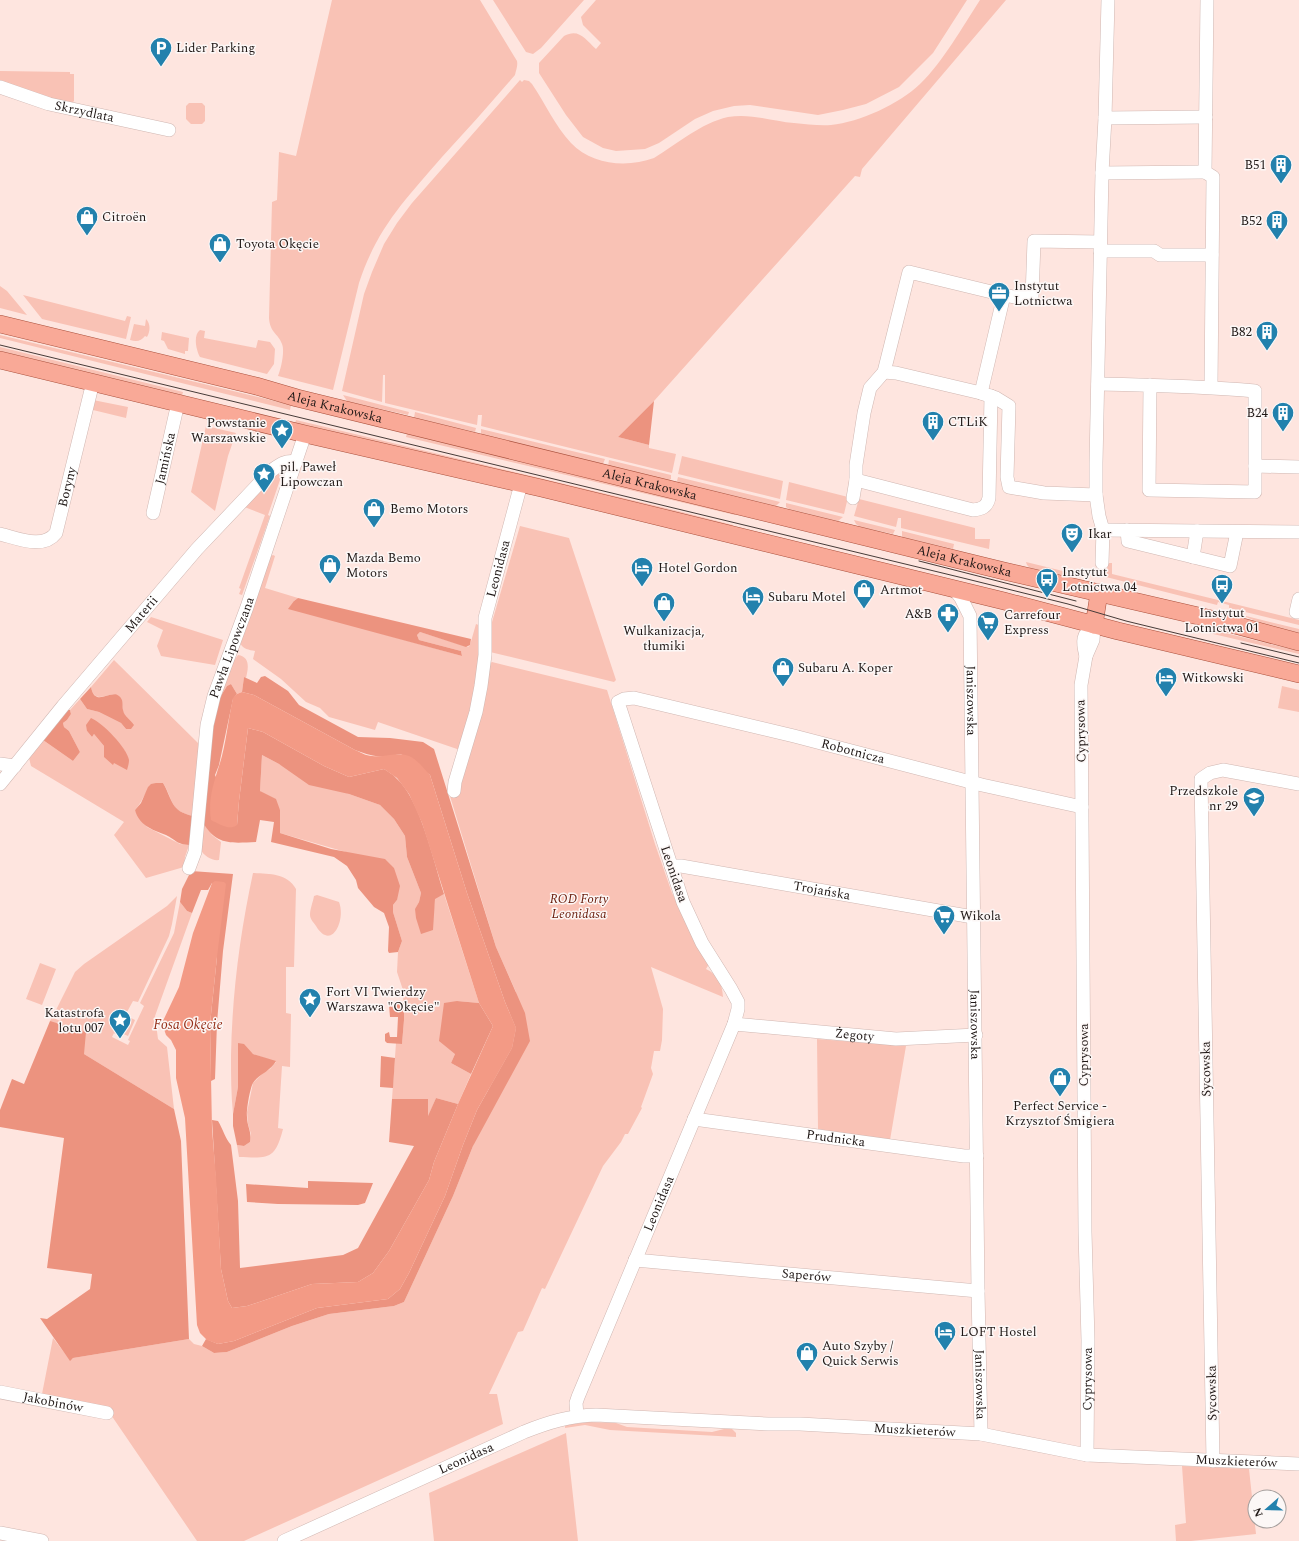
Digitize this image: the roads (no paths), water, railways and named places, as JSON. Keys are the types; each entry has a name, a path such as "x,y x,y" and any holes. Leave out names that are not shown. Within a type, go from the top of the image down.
{"main road":[{"name":"Aleja Krakowska","path":"0,324 256,386 292,397 1220,621 1299,642"},
{"path":"0,360 305,434 521,484 1299,674"},
{"path":"1094,625 1099,593"}],"street":[{"path":"1102,563 1103,530 1096,495 1100,246 1108,0"},
{"path":"1205,172 1208,0"},
{"name":"Skrzydlata","path":"0,87 49,104 169,130"},
{"path":"1105,118 1206,117"},
{"path":"1102,173 1205,172 1213,177 1211,387"},
{"path":"853,498 856,480 856,465 864,413 870,388 884,372 909,272 1004,295 1032,298 1034,241 1154,251 1160,255 1212,254"},
{"path":"856,480 973,510 985,507 989,498 986,394 1004,295"},
{"path":"884,372 896,373 986,394 1009,406 1007,477 1009,487 1044,493 1096,495"},
{"name":"Boryny","path":"0,534 41,543 52,538 56,533 93,382"},
{"path":"1098,384 1150,385 1211,387 1255,391 1255,492 1149,490 1150,385"},
{"name":"Jamińska","path":"153,513 178,403"},
{"name":"Pawła Lipowczana","path":"189,868 195,852 207,725 214,696 237,636 305,434"},
{"name":"Materii","path":"0,784 63,706 197,549 271,471 282,463 291,461 296,462"},
{"path":"1255,466 1299,467"},
{"name":"Leonidasa","path":"454,791 476,712 485,655 485,618 521,484"},
{"path":"1103,530 1299,532"},
{"path":"1127,530 1128,541 1230,566 1237,532"},
{"path":"1193,557 1197,531"},
{"name":"Janiszowska","path":"954,589 961,598 970,616 981,1434"},
{"path":"970,616 979,603 987,597"},
{"path":"1299,599 1296,612 1299,612"},
{"name":"Cyprysowa","path":"1087,1455 1088,1340 1085,1232 1081,685 1086,656 1092,643 1094,625"},
{"name":"Robotnicza","path":"624,699 634,698 794,736 972,782 1082,807"},
{"name":"Leonidasa","path":"284,1541 524,1432 551,1421 577,1415 577,1400 734,1024 738,1009 738,1002 698,935 683,902 618,702 624,699"},
{"path":"0,764 15,766"},
{"name":"Sycowska","path":"1213,1461 1201,779 1210,773 1223,770 1299,784"},
{"name":"Trojańska","path":"671,866 681,866 973,918"},
{"name":"Żegoty","path":"734,1024 896,1039 976,1035"},
{"name":"Prudnicka","path":"694,1119 964,1156 977,1156"},
{"name":"Saperów","path":"635,1260 978,1291"},
{"name":"Jakobinów","path":"0,1392 107,1412"},
{"name":"Muszkieterów","path":"577,1415 768,1424 800,1424 981,1434 1087,1455 1299,1464"},
{"path":"0,1533 42,1541"}],"water":[{"name":"Fosa Okęcie","path":"242,692 254,695 365,755 377,756 400,754 409,756 418,762 430,775 467,893 505,1002 516,1028 512,1048 477,1110 445,1196 400,1289 388,1299 317,1308 234,1341 218,1344 207,1340 200,1333 197,1325 185,1118 176,1078 176,1050 171,1040 166,1035 162,1023 179,987 193,933 212,883 215,881 224,882 226,884 210,1024 212,1129 221,1269 228,1301 232,1308 247,1306 312,1284 358,1282 373,1273 389,1251 429,1180 434,1162 458,1104 493,1026 479,1003 422,823 409,794 397,778 384,769 349,777 324,766 263,732 248,728 237,825 234,827 228,827 211,820 210,806 212,793 223,750 233,698"}],"tram line":[{"path":"0,345 963,578 1068,604 1126,621 1299,663"},
{"path":"919,561 1076,601"},
{"path":"1241,643 1299,657"}],"place":[{"name":"Lider Parking","path":"161,68"},
{"name":"B51","path":"1281,184"},
{"name":"Citroën","path":"87,236"},
{"name":"B52","path":"1277,240"},
{"name":"Toyota Okęcie","path":"220,264"},
{"name":"Instytut Lotnictwa","path":"999,312"},
{"name":"B82","path":"1267,352"},
{"name":"B24","path":"1283,432"},
{"name":"CTLiK","path":"933,442"},
{"name":"Powstanie Warszawskie","path":"282,450"},
{"name":"pil. Paweł Lipowczan","path":"264,494"},
{"name":"Bemo Motors","path":"374,528"},
{"name":"Ikar","path":"1072,554"},
{"name":"Mazda Bemo Motors","path":"330,584"},
{"name":"Hotel Gordon","path":"642,588"},
{"name":"Instytut Lotnictwa 04","path":"1047,598"},
{"name":"Instytut Lotnictwa 01","path":"1222,604"},
{"name":"Artmot","path":"864,610"},
{"name":"Subaru Motel","path":"753,616"},
{"name":"Wulkanizacja, tłumiki","path":"664,622"},
{"name":"A&B","path":"948,634"},
{"name":"Carrefour Express","path":"988,642"},
{"name":"Subaru A. Koper","path":"783,688"},
{"name":"Witkowski","path":"1166,698"},
{"name":"Przedszkole nr 29","path":"1254,818"},
{"name":"Wikola","path":"944,936"},
{"name":"Fort VI Twierdzy Warszawa \"Okęcie\"","path":"310,1018"},
{"name":"Katastrofa lotu 007","path":"120,1040"},
{"name":"Perfect Service - Krzysztof Śmigiera","path":"1060,1098"},
{"name":"LOFT Hostel","path":"945,1352"},
{"name":"Auto Szyby / Quick Serwis","path":"807,1372"}],"park label":[{"name":"ROD Forty Leonidasa","path":"579,906"}]}
